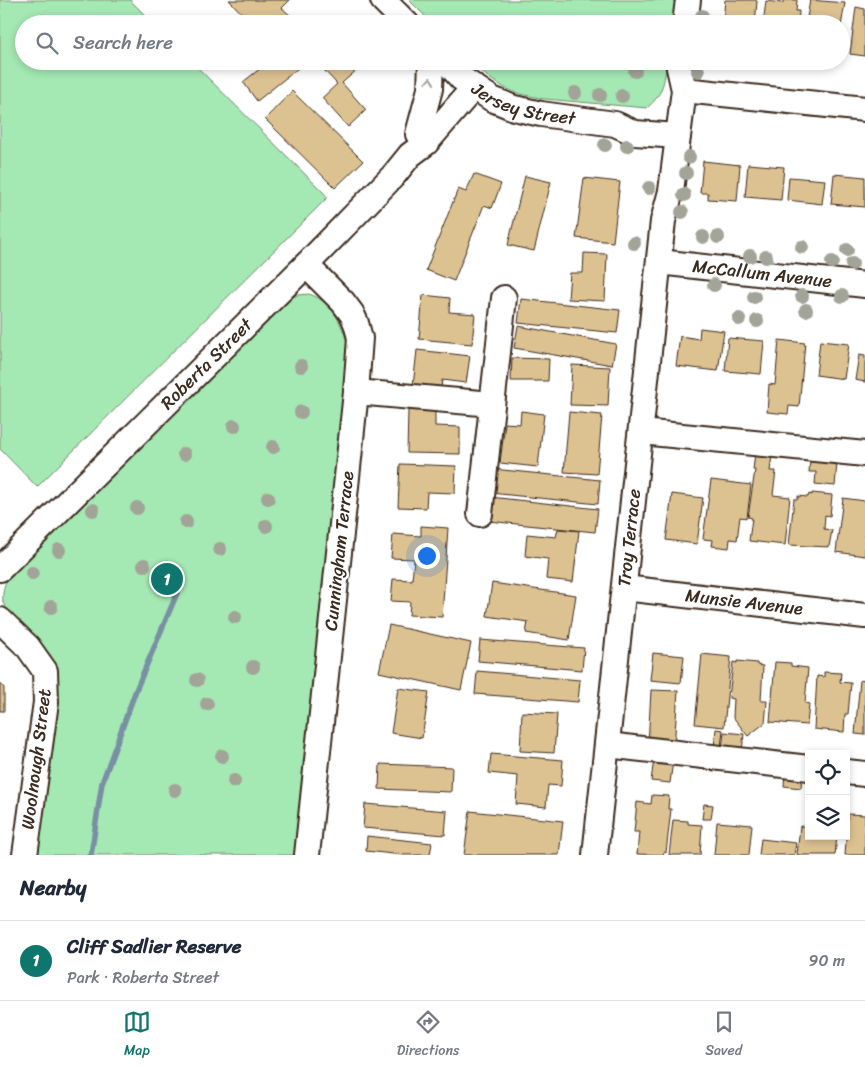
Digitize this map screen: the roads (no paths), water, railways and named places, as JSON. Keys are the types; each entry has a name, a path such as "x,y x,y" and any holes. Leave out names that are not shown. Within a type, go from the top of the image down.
{"street":[{"path":"383,0 398,15"},
{"path":"686,15 688,0"},
{"path":"414,144 430,89 431,70"},
{"path":"681,73 865,109"},
{"name":"Troy Terrace","path":"595,855 642,432 663,221 671,191 672,128 670,89 681,73"},
{"name":"Roberta Street","path":"0,569 393,176 414,144 426,143 460,75"},
{"name":"Jersey Street","path":"460,75 492,99 514,108 541,114 615,124 637,119 672,128"},
{"name":"McCallum Avenue","path":"659,262 865,285"},
{"name":"Cunningham Terrace","path":"306,265 343,302 352,314 360,338 356,392 307,855"},
{"path":"480,514 504,298"},
{"path":"356,392 492,404"},
{"path":"642,432 865,454"},
{"name":"Munsie Avenue","path":"624,588 865,616"},
{"name":"Woolnough Street","path":"0,620 28,647 45,671 46,702 24,855"},
{"path":"607,746 805,768"},
{"path":"850,772 865,774"}],"waterway":[{"path":"91,855 102,783 136,690 181,584"}],"place":[{"name":"Cliff Sadlier Reserve","path":"167,579"}]}
